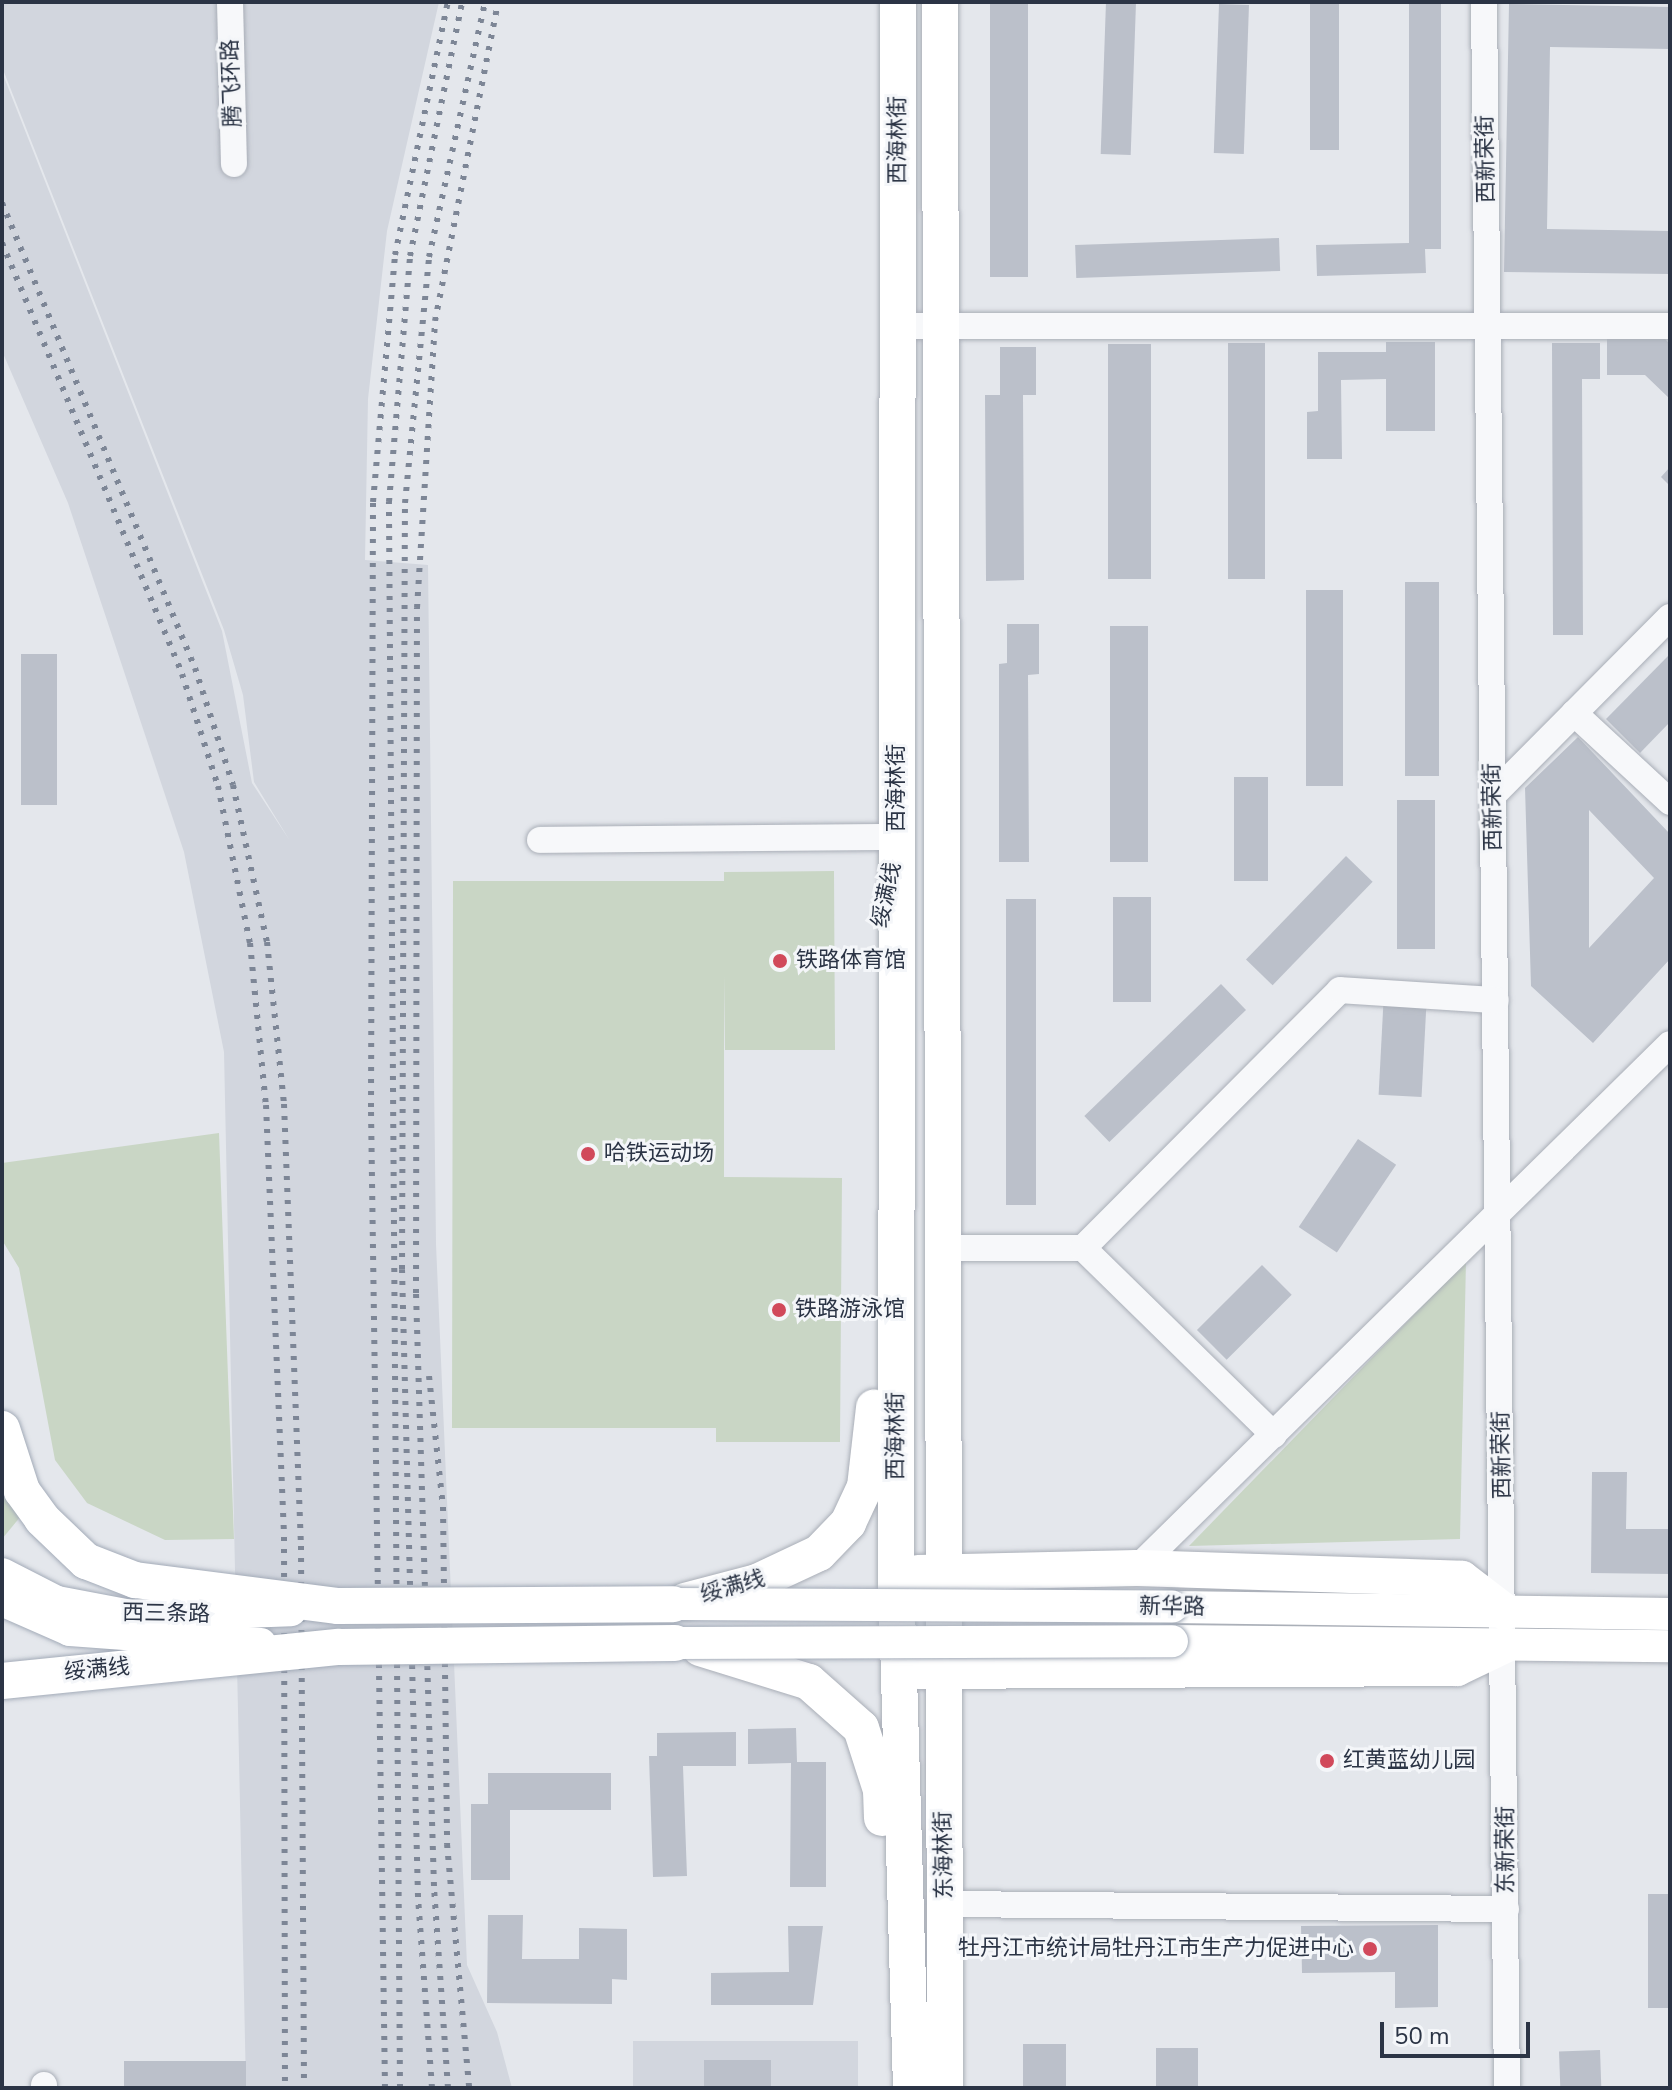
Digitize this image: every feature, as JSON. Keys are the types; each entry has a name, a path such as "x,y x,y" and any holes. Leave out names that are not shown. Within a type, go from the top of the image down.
{"highway":[{"name":"西海林街","path":"896,1623 898,2"},
{"name":"西海林街","path":"940,2 944,326 942,1622"},
{"name":"绥满线","path":"2,1429 22,1491 86,1561 166,1587 338,1606 673,1604 757,1582 819,1553 848,1523 865,1487 875,1436 873,1105 879,934 897,843"},
{"path":"896,1573 1137,1568 1462,1579 1505,1628 1457,1668 897,1672"},
{"name":"东海林街","path":"942,1622 945,2088"},
{"name":"东海林街","path":"896,1623 911,2088"},
{"name":"绥满线","path":"2,1681 339,1647 675,1643 752,1659 809,1682 861,1728 881,1790 887,2088"}],"main road":[{"name":"西三条路","path":"2,1574 57,1602 131,1616 338,1606"},
{"name":"西三条路","path":"2,1600 70,1630 114,1637 339,1647"},
{"name":"新华路","path":"673,1604 1172,1607 1505,1628"},
{"name":"新华路","path":"675,1643 1172,1641 1505,1628 1670,1614"},
{"path":"1505,1628 1670,1646"}],"street":[{"name":"腾飞环路","path":"230,2 234,164"},
{"name":"西新荣街","path":"1484,2 1497,1217 1505,1628"},
{"path":"899,326 1670,326"},
{"path":"1493,795 1670,617"},
{"path":"1574,713 1670,802"},
{"path":"540,840 897,843"},
{"path":"1083,1248 1340,990 1496,1000"},
{"path":"1137,1568 1670,1044"},
{"path":"943,1248 1083,1248 1274,1435"},
{"name":"东新荣街","path":"1505,1628 1507,2088"},
{"path":"944,1904 1506,1909"}],"shaded area":[{"path":"2,2 439,2 387,231 368,399 365,560 428,565 436,1244 467,1965 497,2032 512,2088 246,2088 224,1052 184,852 68,503 2,351 2,72 222,631 252,783 290,841 254,782 243,695 224,630 2,67"},
{"path":"633,2041 858,2041 858,2088 633,2088"}],"green space":[{"name":"哈铁运动场","path":"834,871 835,1050 725,1050 724,975 724,1177 842,1178 840,1442 716,1442 716,1428 452,1428 453,881 724,881 724,872"},
{"path":"219,1133 234,1539 165,1540 87,1503 55,1460 19,1268 2,1240 2,1163"},
{"path":"1466,1261 1460,1539 1189,1546"},
{"path":"2,1495 21,1516 2,1539"}],"building":[{"path":"1106,2 1136,3 1131,155 1101,154"},
{"path":"1310,2 1339,2 1339,150 1310,150"},
{"path":"1409,2 1441,2 1441,249 1425,249 1426,273 1317,276 1316,245 1409,243"},
{"path":"990,3 1028,3 1028,277 990,277"},
{"path":"1219,4 1249,5 1244,154 1214,153"},
{"path":"1509,4 1670,7 1670,49 1550,47 1547,229 1670,231 1670,274 1504,272"},
{"path":"1279,238 1280,271 1076,278 1075,245"},
{"path":"1607,336 1662,336 1670,344 1670,399 1645,375 1607,375"},
{"path":"1386,342 1435,342 1435,431 1386,431 1386,379 1341,380 1342,459 1307,459 1307,412 1318,411 1318,352 1386,352"},
{"path":"1228,343 1265,343 1265,579 1228,579"},
{"path":"1552,343 1600,343 1600,379 1582,379 1583,635 1553,635"},
{"path":"1108,344 1151,344 1151,579 1108,579"},
{"path":"1000,347 1036,347 1036,395 1023,395 1024,580 986,581 985,395 1000,395"},
{"path":"1670,467 1670,486 1661,477"},
{"path":"1405,582 1439,582 1439,776 1405,776"},
{"path":"1306,590 1343,590 1343,786 1306,786"},
{"path":"1007,624 1039,624 1039,674 1028,675 1029,862 999,862 999,664 1007,663"},
{"path":"1110,626 1148,626 1148,862 1110,862"},
{"path":"21,654 57,654 57,805 21,805"},
{"path":"1670,654 1670,722 1640,753 1606,719"},
{"path":"1578,737 1670,834 1670,959 1593,1043 1531,986 1525,788","holes":["1589,810 1654,878 1589,948"]},
{"path":"1234,777 1268,777 1268,881 1234,881"},
{"path":"1397,800 1435,800 1435,949 1397,949"},
{"path":"1346,856 1373,882 1273,985 1246,960"},
{"path":"1113,897 1151,897 1151,1002 1113,1002"},
{"path":"1006,899 1036,899 1036,1205 1006,1205"},
{"path":"1221,984 1246,1010 1109,1142 1084,1116"},
{"path":"1384,992 1427,994 1422,1097 1379,1095"},
{"path":"1358,1139 1396,1165 1337,1253 1299,1227"},
{"path":"1262,1265 1292,1295 1227,1360 1197,1330"},
{"path":"1592,1472 1627,1472 1626,1529 1670,1529 1670,1574 1591,1573"},
{"path":"796,1728 797,1762 826,1762 826,1887 790,1887 791,1763 748,1764 748,1729"},
{"path":"736,1732 736,1766 683,1766 687,1876 653,1877 649,1756 657,1756 657,1733"},
{"path":"488,1773 611,1773 611,1810 510,1810 510,1880 471,1880 471,1804 488,1804"},
{"path":"1648,1894 1670,1894 1670,2008 1648,2008"},
{"path":"488,1915 523,1915 522,1959 579,1959 579,1928 627,1929 627,1980 612,1979 612,2004 487,2003"},
{"name":"牡丹江市统计局牡丹江市生产力促进中心","path":"1438,1925 1438,2007 1395,2008 1395,1972 1302,1973 1301,1926"},
{"path":"788,1926 823,1926 813,2005 711,2005 711,1973 789,1972"},
{"path":"1023,2044 1066,2044 1066,2088 1023,2088"},
{"path":"1156,2048 1198,2048 1198,2088 1156,2088"},
{"path":"1600,2050 1601,2088 1560,2088 1559,2051"},
{"path":"704,2060 771,2060 771,2088 704,2088"},
{"path":"124,2061 246,2061 246,2088 124,2088"}],"railway":[{"path":"385,2088 371,1107 373,502 395,255 448,2"},
{"path":"400,2088 389,502 410,256 462,2"},
{"path":"432,2088 418,1897 402,1269 405,503 429,257 485,2"},
{"path":"448,2088 434,1886 416,1293 417,608 435,321 498,2"},
{"path":"2,203 195,668 233,785 267,942 284,1104 301,1546 304,2088"},
{"path":"2,243 182,674 218,786 250,943 266,1105 284,1537 285,2088"},
{"path":"429,1376 443,1507 447,1844 469,2088"}],"place":[{"name":"铁路体育馆","path":"780,961"},
{"name":"哈铁运动场","path":"588,1154"},
{"name":"铁路游泳馆","path":"779,1310"},
{"name":"红黄蓝幼儿园","path":"1327,1761"},
{"name":"牡丹江市统计局牡丹江市生产力促进中心","path":"1370,1949"}]}
